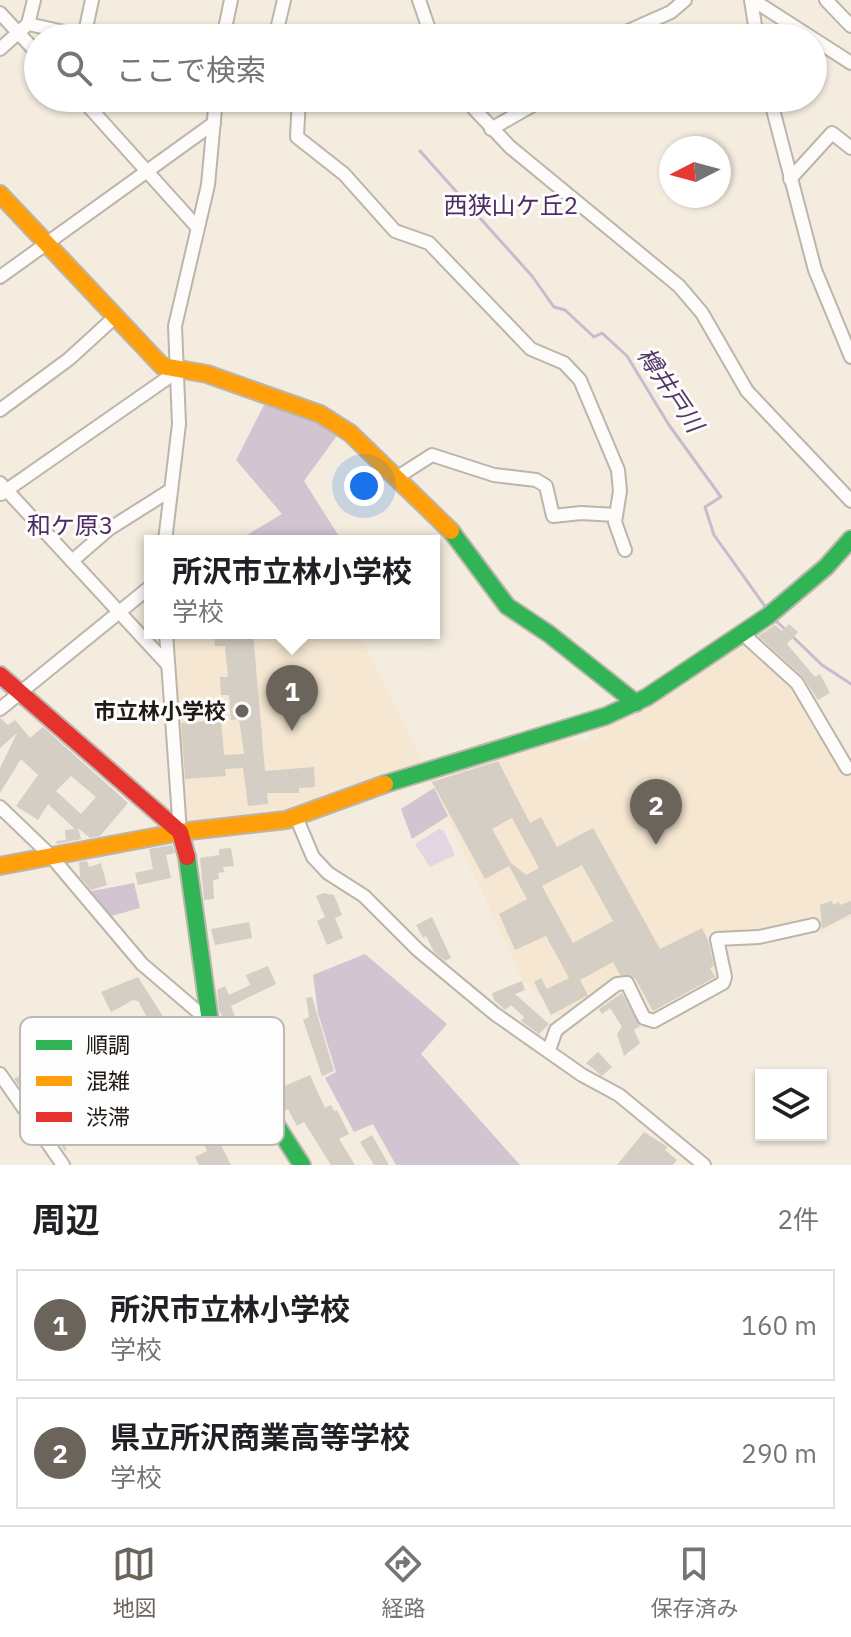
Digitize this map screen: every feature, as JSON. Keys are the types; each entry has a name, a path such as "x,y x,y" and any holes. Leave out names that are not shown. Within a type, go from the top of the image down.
{"street":[{"path":"26,24 34,0"},
{"path":"87,24 92,0"},
{"path":"226,24 231,0"},
{"path":"278,24 284,0"},
{"path":"419,0 427,24"},
{"path":"644,24 671,12 685,0"},
{"path":"752,0 755,24"},
{"path":"752,0 790,24"},
{"path":"826,0 851,26"},
{"path":"0,13 24,29 0,49"},
{"path":"827,48 851,63"},
{"path":"93,112 197,227"},
{"path":"165,535 179,424 175,326 208,185 215,112"},
{"path":"298,112 297,137 344,174 395,231 429,243 531,349 564,363 580,380 618,470 620,491 616,515 625,550"},
{"path":"476,112 491,129 685,293 707,321 752,398 851,501"},
{"path":"491,129 521,112"},
{"path":"773,112 815,270 851,357"},
{"path":"0,277 214,123"},
{"path":"790,179 832,133 851,148"},
{"path":"0,194 162,366 207,374 320,414 350,433 450,530 507,606 549,634 636,703"},
{"path":"2,405 69,359 115,317"},
{"path":"168,665 2,489 179,370"},
{"path":"396,478 432,455 494,475 536,480 546,486 553,516 581,513 616,515"},
{"path":"72,561 109,529 169,491"},
{"path":"0,866 180,832 296,817 406,777 580,726 636,703 743,634 798,593 851,539"},
{"path":"0,709 144,592"},
{"path":"743,634 797,683 847,768"},
{"path":"166,639 180,832 186,852 209,1017"},
{"path":"0,675 180,832"},
{"path":"0,807 50,855 142,964 204,1017"},
{"path":"296,817 313,857 328,873 364,896 418,950 495,1014 636,1107 667,1138 704,1165"},
{"path":"549,1050 556,1030 617,984 627,983 644,1018 654,1021 723,983 725,977 717,939 759,937 813,925"},
{"path":"0,1074 20,1103"},
{"path":"284,1137 302,1165"},
{"path":"49,1145 63,1165"}],"shaded area":[{"path":"267,399 341,430 304,481 338,535 247,535 282,514 236,460"},
{"path":"171,639 362,639 422,762 347,786 283,814 197,826 187,820 180,786"},
{"path":"740,641 745,641 797,689 846,774 851,772 851,917 821,933 813,920 760,933 708,934 721,975 719,980 653,1016 649,1015 626,973 562,1017 523,980 427,774 559,736 562,740 586,741 595,726"},
{"path":"434,788 448,816 412,839 401,809"},
{"path":"439,829 444,831 455,855 430,867 415,844"},
{"path":"134,883 140,908 108,917 87,892"},
{"path":"365,954 447,1024 421,1054 520,1165 396,1165 373,1124 354,1132 325,1078 336,1072 318,1013 313,975"}],"building":[{"path":"789,624 798,632 787,644 815,677 820,674 830,693 818,700 803,677 758,636 775,625 782,631"},
{"path":"214,639 254,639 265,771 314,767 315,787 299,788 299,793 267,793 268,804 248,806 243,768 225,769 226,776 185,779 181,723 221,720 224,755 244,754 239,719 231,720 229,695 221,695 220,677 228,677 225,646 215,646"},
{"path":"0,718 8,725 15,720 30,738 43,727 128,803 100,836 90,838 78,828 81,839 57,844 56,841 66,840 65,830 75,829 48,804 38,820 16,806 38,775 21,759 0,793 0,768 17,733 0,748","holes":["71,776 96,797 81,814 56,791"]},
{"path":"498,761 530,823 541,817 557,847 593,828 660,949 702,928 708,940 714,966 710,968 715,977 653,1011 635,978 620,975 613,962 580,980 588,995 551,1015 534,982 541,978 547,989 569,978 546,936 515,950 499,914 527,899 509,866 485,879 432,782","holes":["512,818 539,868 526,875 511,863 492,829","582,865 613,921 573,943 542,886"]},
{"path":"172,845 175,853 166,855 171,878 138,885 135,873 153,869 149,849"},
{"path":"231,848 234,866 223,867 224,872 218,873 219,879 213,880 214,899 204,900 200,858 219,855 219,849"},
{"path":"87,861 89,867 101,863 107,885 91,890 80,877 79,862"},
{"path":"324,893 334,895 342,915 335,918 343,938 327,945 317,921 325,917 316,896"},
{"path":"832,901 833,905 839,902 840,905 851,901 851,914 822,929 820,905"},
{"path":"432,917 451,958 445,961 434,952 416,925"},
{"path":"249,922 252,938 215,945 211,929"},
{"path":"268,966 276,984 231,1006 235,1017 222,1017 217,990 225,986 229,995 250,985 246,975"},
{"path":"138,977 163,1017 147,1017 138,1001 133,1000 111,1012 101,992"},
{"path":"522,981 525,990 515,994 549,1024 539,1034 521,1021 524,1017 511,1005 505,1010 494,1000 492,993"},
{"path":"622,993 640,1026 634,1030 640,1043 624,1056 617,1034 622,1027 610,1008 602,1014 599,1009"},
{"path":"312,997 334,1071 322,1076 303,1020 309,1017 306,998"},
{"path":"598,1052 612,1067 602,1076 586,1063"},
{"path":"310,1075 325,1108 331,1105 334,1111 337,1110 349,1134 339,1139 355,1165 331,1165 304,1122 297,1126 288,1109 284,1112 284,1086"},
{"path":"644,1132 668,1147 665,1150 677,1160 673,1165 617,1165"},
{"path":"372,1135 389,1165 374,1165 360,1142"},
{"path":"204,1145 221,1145 231,1165 199,1165 195,1157 207,1151"}],"waterway":[{"name":"樽井戸川","path":"420,151 532,276 554,307 565,310 594,337 602,333 627,356 669,425 721,497 705,507 714,535 767,609"},
{"name":"樽井戸川","path":"775,620 787,631"},
{"name":"樽井戸川","path":"792,636 822,665 851,684"}],"traffic: fast":[{"path":"451,531 507,606 549,634 636,703"},
{"path":"385,784 606,716 647,697 768,616 826,567 851,539"},
{"path":"187,857 209,1017"},
{"path":"284,1137 302,1165"}],"traffic: slow":[{"path":"0,194 162,366 207,374 320,414 350,433 451,531"},
{"path":"0,866 180,832 286,820 385,784"}],"traffic: jam":[{"path":"0,675 180,832 187,857"}],"place":[{"name":"市立林小学校","path":"242,711"},
{"name":"所沢市立林小学校","path":"292,731"},
{"name":"県立所沢商業高等学校","path":"656,845"}],"district":[{"name":"西狭山ケ丘2","path":"511,206"},
{"name":"和ケ原3","path":"70,526"}]}
